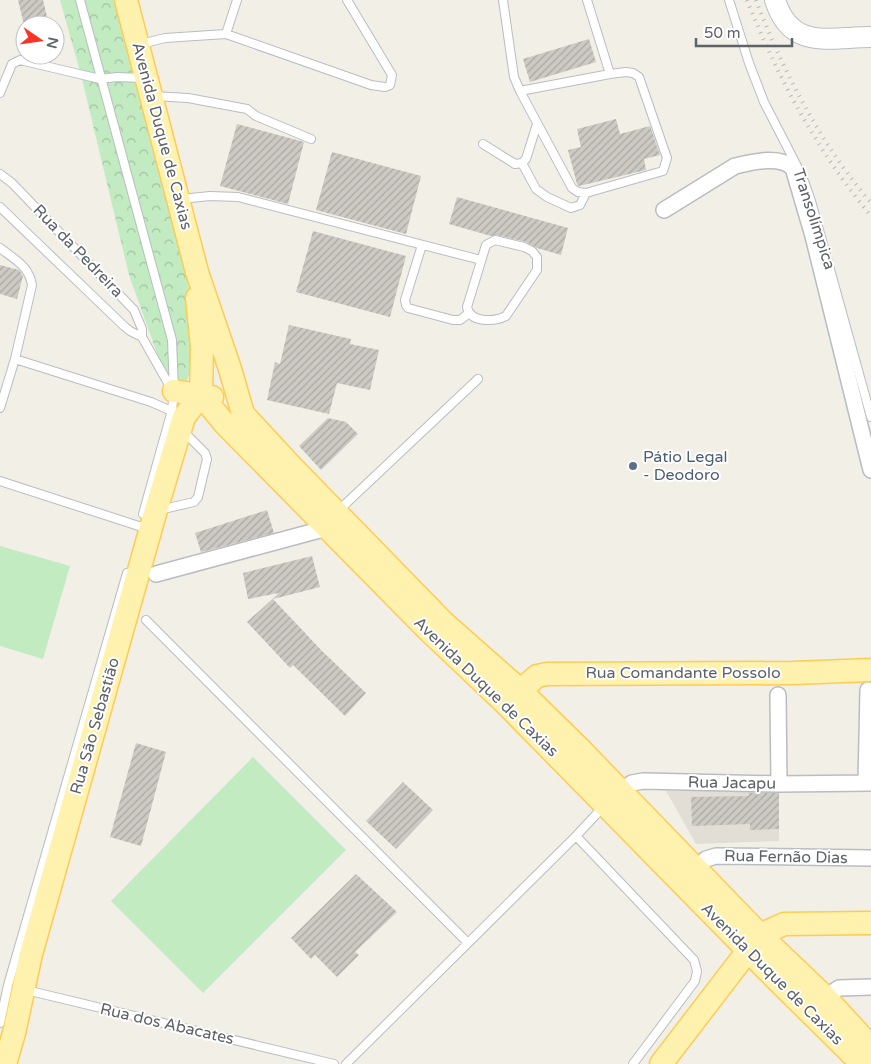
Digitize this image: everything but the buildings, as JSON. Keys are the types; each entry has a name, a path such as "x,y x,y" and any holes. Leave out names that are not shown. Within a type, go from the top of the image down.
{"main road":[{"name":"Avenida Duque de Caxias","path":"126,0 197,272 230,369 243,414 332,520"},
{"name":"Avenida Duque de Caxias","path":"197,272 202,354 200,395 225,424 444,623 513,697 580,748 612,798 754,943 862,1064"},
{"name":"Rua São Sebastião","path":"5,1064 14,1033 15,987 178,412 200,395"},
{"path":"200,395 225,402 243,414"},
{"name":"Rua Comandante Possolo","path":"513,697 537,676 560,673 793,673 869,680"},
{"path":"660,1064 754,943 784,924 871,923"},
{"name":"Avenida Duque de Caxias","path":"754,943 825,997 871,1047"}],"street":[{"path":"775,0 786,23 799,34 818,38 871,38"},
{"path":"664,210 735,166 780,160 788,163 793,168 871,470"},
{"path":"156,574 332,520"},
{"name":"Rua Jacapu","path":"612,798 632,784 643,781 779,784 869,783 869,680"},
{"path":"778,695 779,784"},
{"name":"Rua Fernão Dias","path":"688,875 706,859 716,856 871,858"},
{"path":"825,997 839,988 871,986"}],"lane":[{"path":"15,359 178,412 172,340 80,0"},
{"path":"226,34 236,0"},
{"path":"138,45 165,38 226,34 371,85 390,86 392,75 347,0"},
{"path":"503,0 514,77 520,91 537,124 572,188 578,192 586,193 663,171 667,158 639,77 633,73 610,74 520,91"},
{"path":"587,0 610,74"},
{"name":"Transolímpica","path":"729,0 749,63 764,102 799,170 811,201 871,417"},
{"path":"0,93 12,64 20,60 100,79 117,77 188,98 247,109 256,116 311,139"},
{"path":"483,144 515,164 522,163 526,159 537,124"},
{"path":"522,163 536,189 546,197 572,208 580,205 586,193"},
{"name":"Rua da Pedreira","path":"0,174 12,183 134,310 142,329 142,337 168,384 178,412 205,453 207,459 198,497 194,502 146,525"},
{"path":"179,200 210,196 238,197 481,260"},
{"name":"Rua da Pedreira","path":"0,207 124,326 142,337"},
{"path":"495,240 524,248 537,257 537,270 506,316 498,320 492,321 472,317 468,314 467,308 481,260 486,245 495,240"},
{"path":"422,244 405,300 406,305 408,308 453,320 460,320 468,314"},
{"path":"0,248 27,268 32,285 15,359 0,408"},
{"path":"332,520 478,379"},
{"path":"0,481 146,525"},
{"name":"Rua São Sebastião","path":"0,1023 15,987 129,564"},
{"path":"146,620 468,943"},
{"path":"346,1064 612,798"},
{"path":"576,836 694,960 697,970 695,981 633,1064"},
{"name":"Rua dos Abacates","path":"0,982 331,1064"}],"shaded area":[{"path":"779,789 779,841 696,844 666,791"}],"green space":[{"path":"60,0 126,0 202,347 184,386 168,384 129,275 81,75"},
{"path":"0,546 70,566 43,659 0,646"},
{"path":"253,757 346,850 203,993 111,901"}],"railway":[{"path":"747,0 772,58 800,113 833,166 871,216"},
{"path":"756,0 778,54 805,106 836,157 871,203"}],"place":[{"name":"Pátio Legal - Deodoro","path":"633,466"}]}
